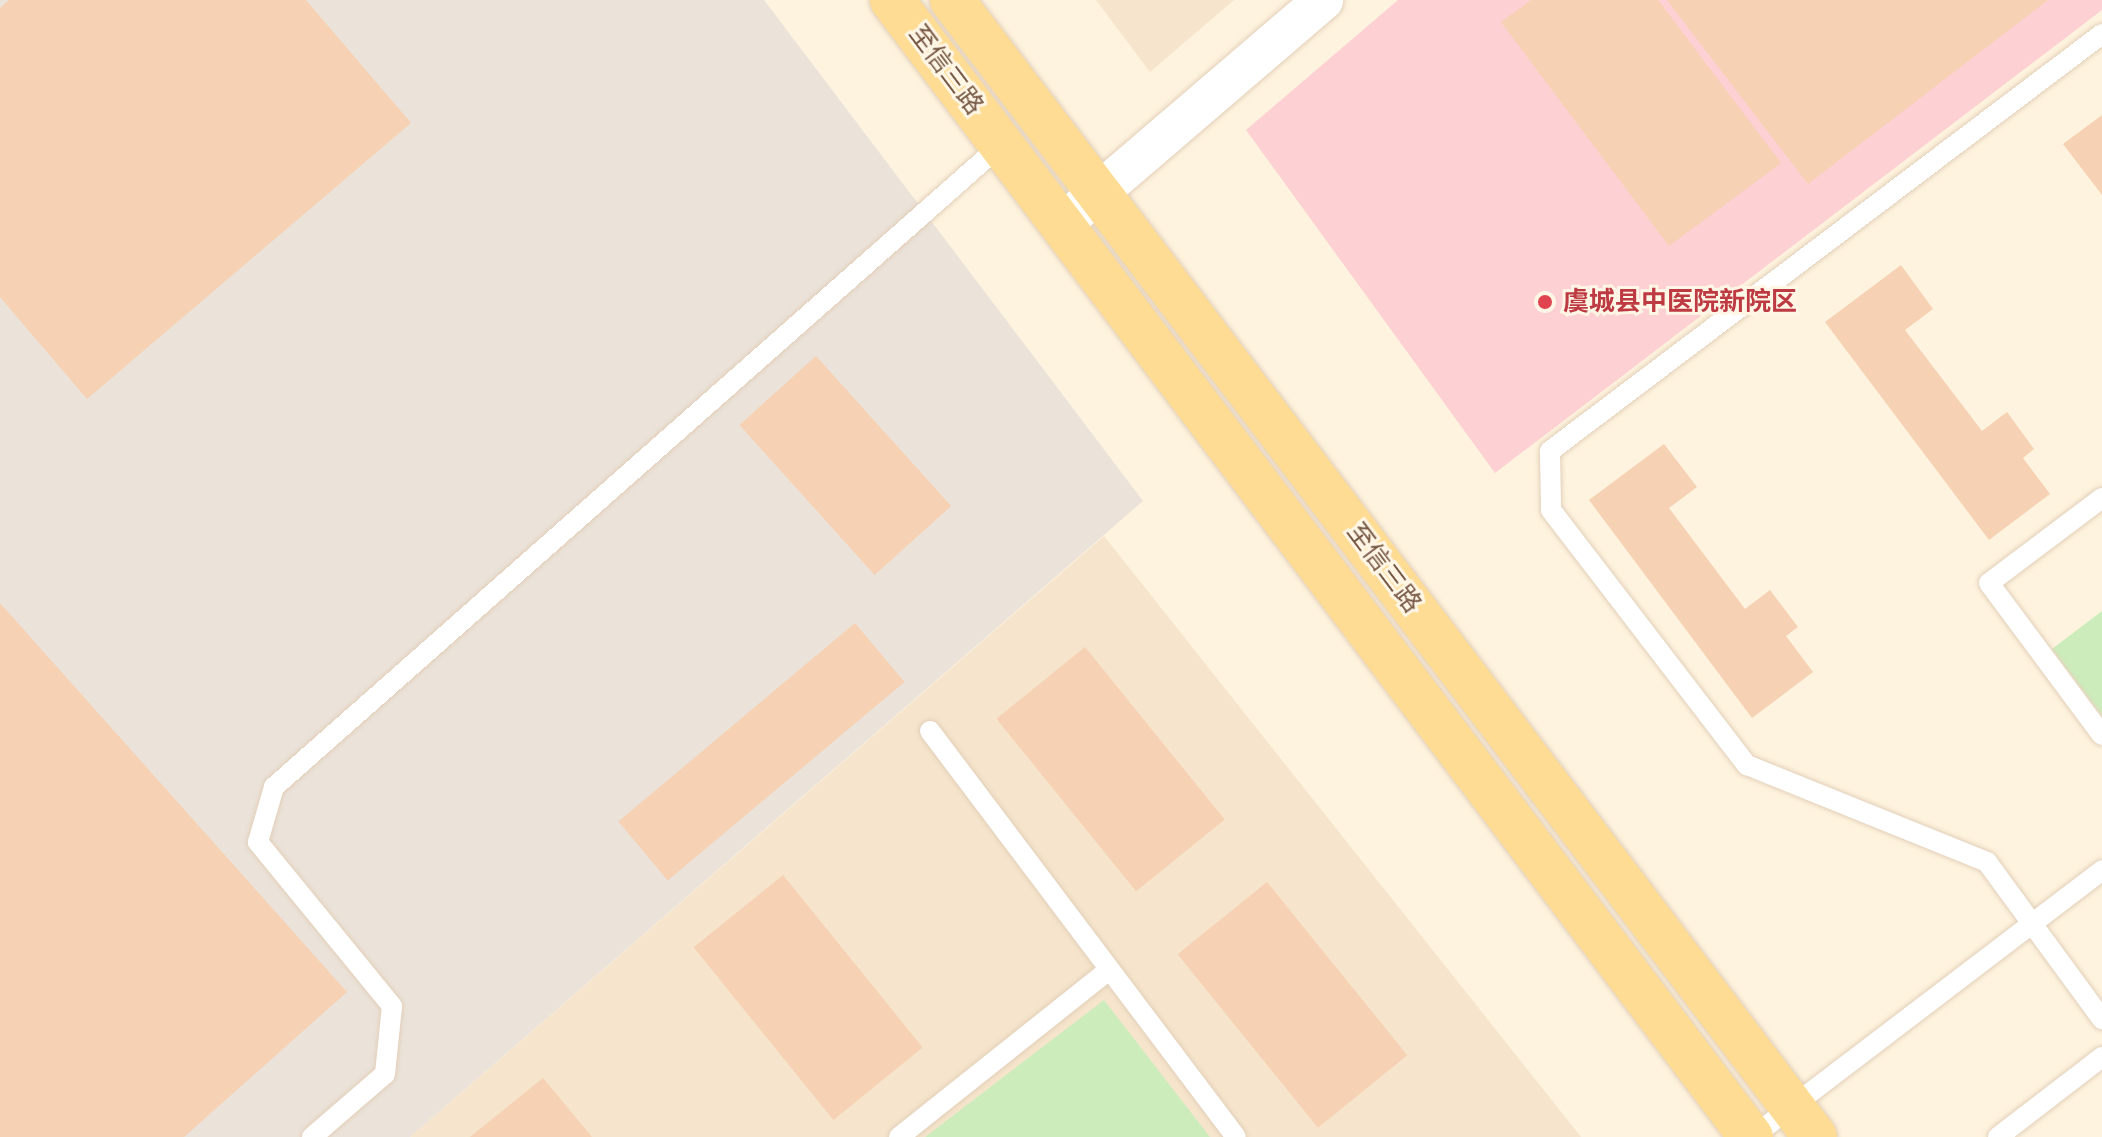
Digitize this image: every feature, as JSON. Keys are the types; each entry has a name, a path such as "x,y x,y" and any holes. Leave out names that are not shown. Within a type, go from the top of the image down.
{"main road":[{"name":"至信三路","path":"892,0 1752,1137"},
{"name":"至信三路","path":"952,0 1804,1122"}],"street":[{"path":"1062,224 1323,0"}],"lane":[{"path":"2102,34 1550,451 1551,510 1747,765 1987,862 2102,1019"},
{"path":"312,1137 385,1074 392,1006 258,842 274,787 1002,144"},
{"path":"2102,498 1989,583 2102,735"},
{"path":"930,731 1236,1137"},
{"path":"1752,1137 1804,1122 2032,924 2102,870"},
{"path":"899,1137 1109,970"},
{"path":"1998,1137 2102,1057"}],"shaded area":[{"path":"0,0 764,0 1143,501 410,1137 0,1137"},
{"path":"1096,0 1234,0 1150,72"},
{"name":"虞城县中医院新院区","path":"1398,0 2102,0 2102,10 1495,473 1246,130"},
{"path":"1104,536 1581,1137 410,1137"}],"green space":[{"path":"2102,611 2102,716 2052,649"},
{"path":"1104,1000 1210,1137 925,1137"}],"building":[{"path":"9,0 306,0 411,123 87,399 0,297 0,8"},
{"path":"1531,0 1658,0 1781,163 1669,246 1501,22"},
{"path":"1667,0 2048,0 1808,184"},
{"path":"2102,115 2102,195 2063,144"},
{"path":"1901,265 1933,309 1905,330 1982,431 2007,412 2034,449 2023,458 2050,494 1989,540 1825,322"},
{"path":"816,356 951,506 875,575 739,425"},
{"path":"1664,444 1697,487 1669,508 1745,609 1770,590 1798,627 1786,636 1813,672 1752,718 1589,500"},
{"path":"0,603 347,992 184,1137 0,1137"},
{"path":"855,623 904,682 668,881 618,822"},
{"path":"1085,647 1225,820 1136,891 996,719"},
{"path":"783,875 923,1048 833,1120 694,947"},
{"path":"1267,882 1407,1055 1318,1128 1178,954"},
{"path":"543,1078 592,1137 470,1137"}],"place":[{"name":"虞城县中医院新院区","path":"1545,302"}]}
